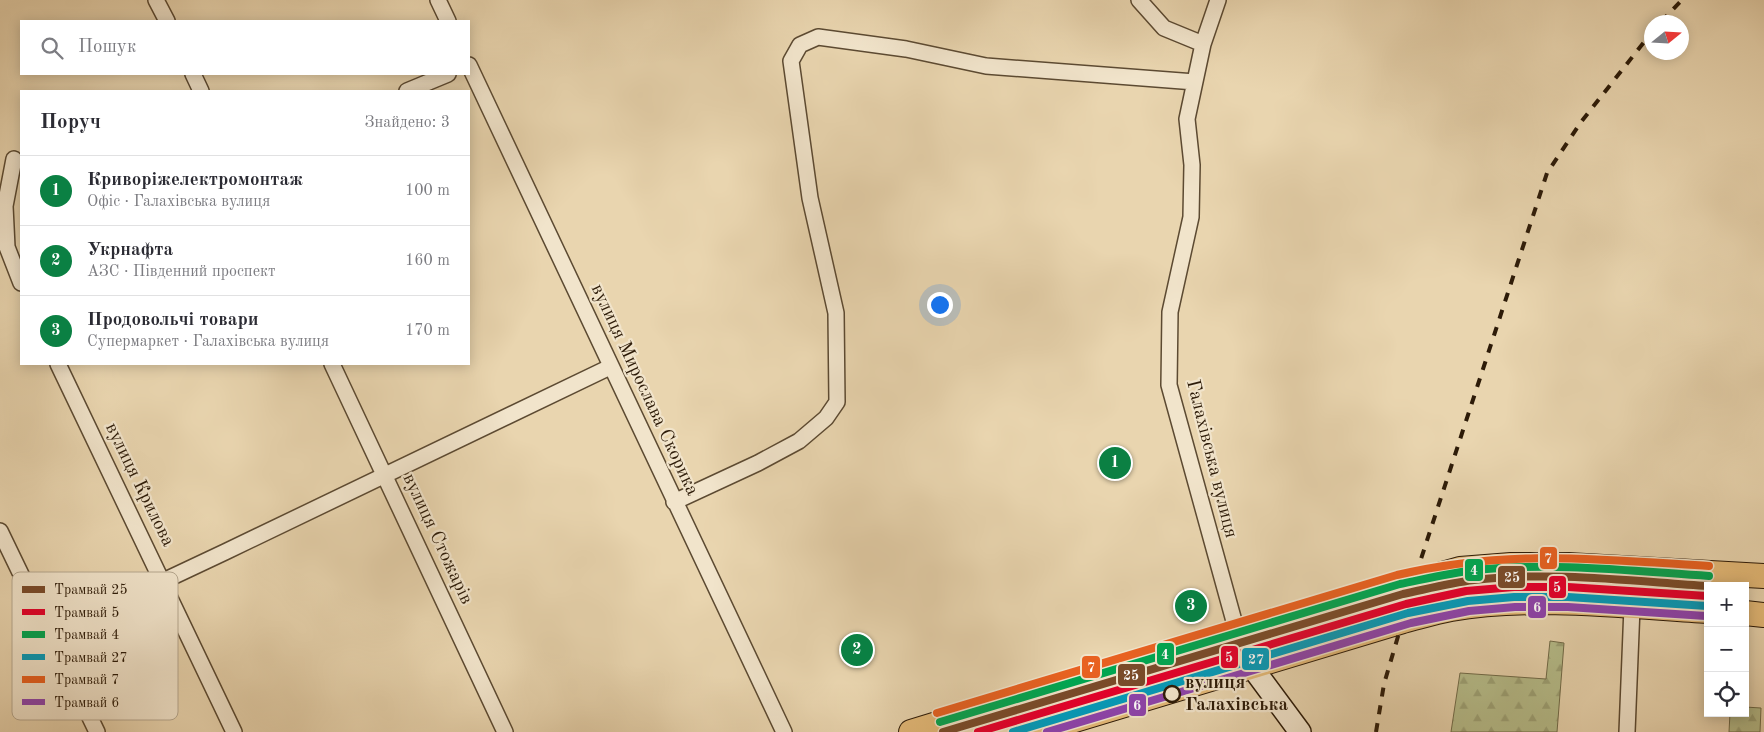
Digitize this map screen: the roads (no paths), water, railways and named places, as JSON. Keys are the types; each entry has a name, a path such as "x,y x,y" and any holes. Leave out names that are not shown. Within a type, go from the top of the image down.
{"main road":[{"path":"911,732 1237,632 1438,573 1480,566 1568,565 1764,576"},
{"path":"1035,732 1403,621 1451,609 1484,605 1540,603 1704,611"},
{"path":"1749,613 1764,615"},
{"path":"1237,632 1252,667 1300,732"}],"street":[{"path":"156,0 166,20"},
{"path":"438,0 448,20"},
{"path":"1139,0 1164,28 1203,44"},
{"name":"Галахівська вулиця","path":"1218,0 1203,44 1188,120 1192,165 1191,217 1170,312 1169,385 1237,632"},
{"path":"674,502 758,463 800,440 826,418 837,402 836,314 810,198 791,61 800,45 818,37 906,49 986,66 1195,82"},
{"name":"вулиця Мирослава Скорика","path":"470,67 784,732"},
{"path":"193,75 200,90"},
{"path":"409,90 446,75"},
{"path":"14,159 5,206 7,247 20,280"},
{"name":"вулиця Крилова","path":"58,365 158,572"},
{"name":"вулиця Стожарів","path":"332,365 505,732"},
{"path":"178,573 610,367"},
{"path":"0,531 20,572"},
{"path":"1627,732 1632,607"},
{"name":"вулиця Крилова","path":"178,615 234,732"},
{"path":"91,720 97,732"}],"railway":[{"path":"1668,15 1682,0"},
{"path":"1376,732 1384,684 1419,565 1547,173 1581,122 1644,42"}],"tram line":[{"name":"7","path":"937,713 1397,575 1437,567 1515,559 1553,558 1709,566"},
{"name":"4","path":"940,722 1400,584 1447,574 1504,568 1563,567 1709,576"},
{"name":"25","path":"943,732 1403,594 1447,584 1503,577 1532,576 1704,586"},
{"name":"5","path":"978,732 1406,604 1466,591 1514,587 1568,587 1704,596"},
{"name":"27","path":"1013,732 1408,613 1468,601 1514,597 1568,597 1704,606"},
{"name":"6","path":"1047,732 1411,623 1469,611 1515,607 1568,607 1704,616"}],"place":[{"name":"Криворіжелектромонтаж","path":"1115,463"},
{"name":"Продовольчі товари","path":"1191,606"},
{"name":"Укрнафта","path":"857,650"},
{"name":"вулиця Галахівська","path":"1172,694"}]}
